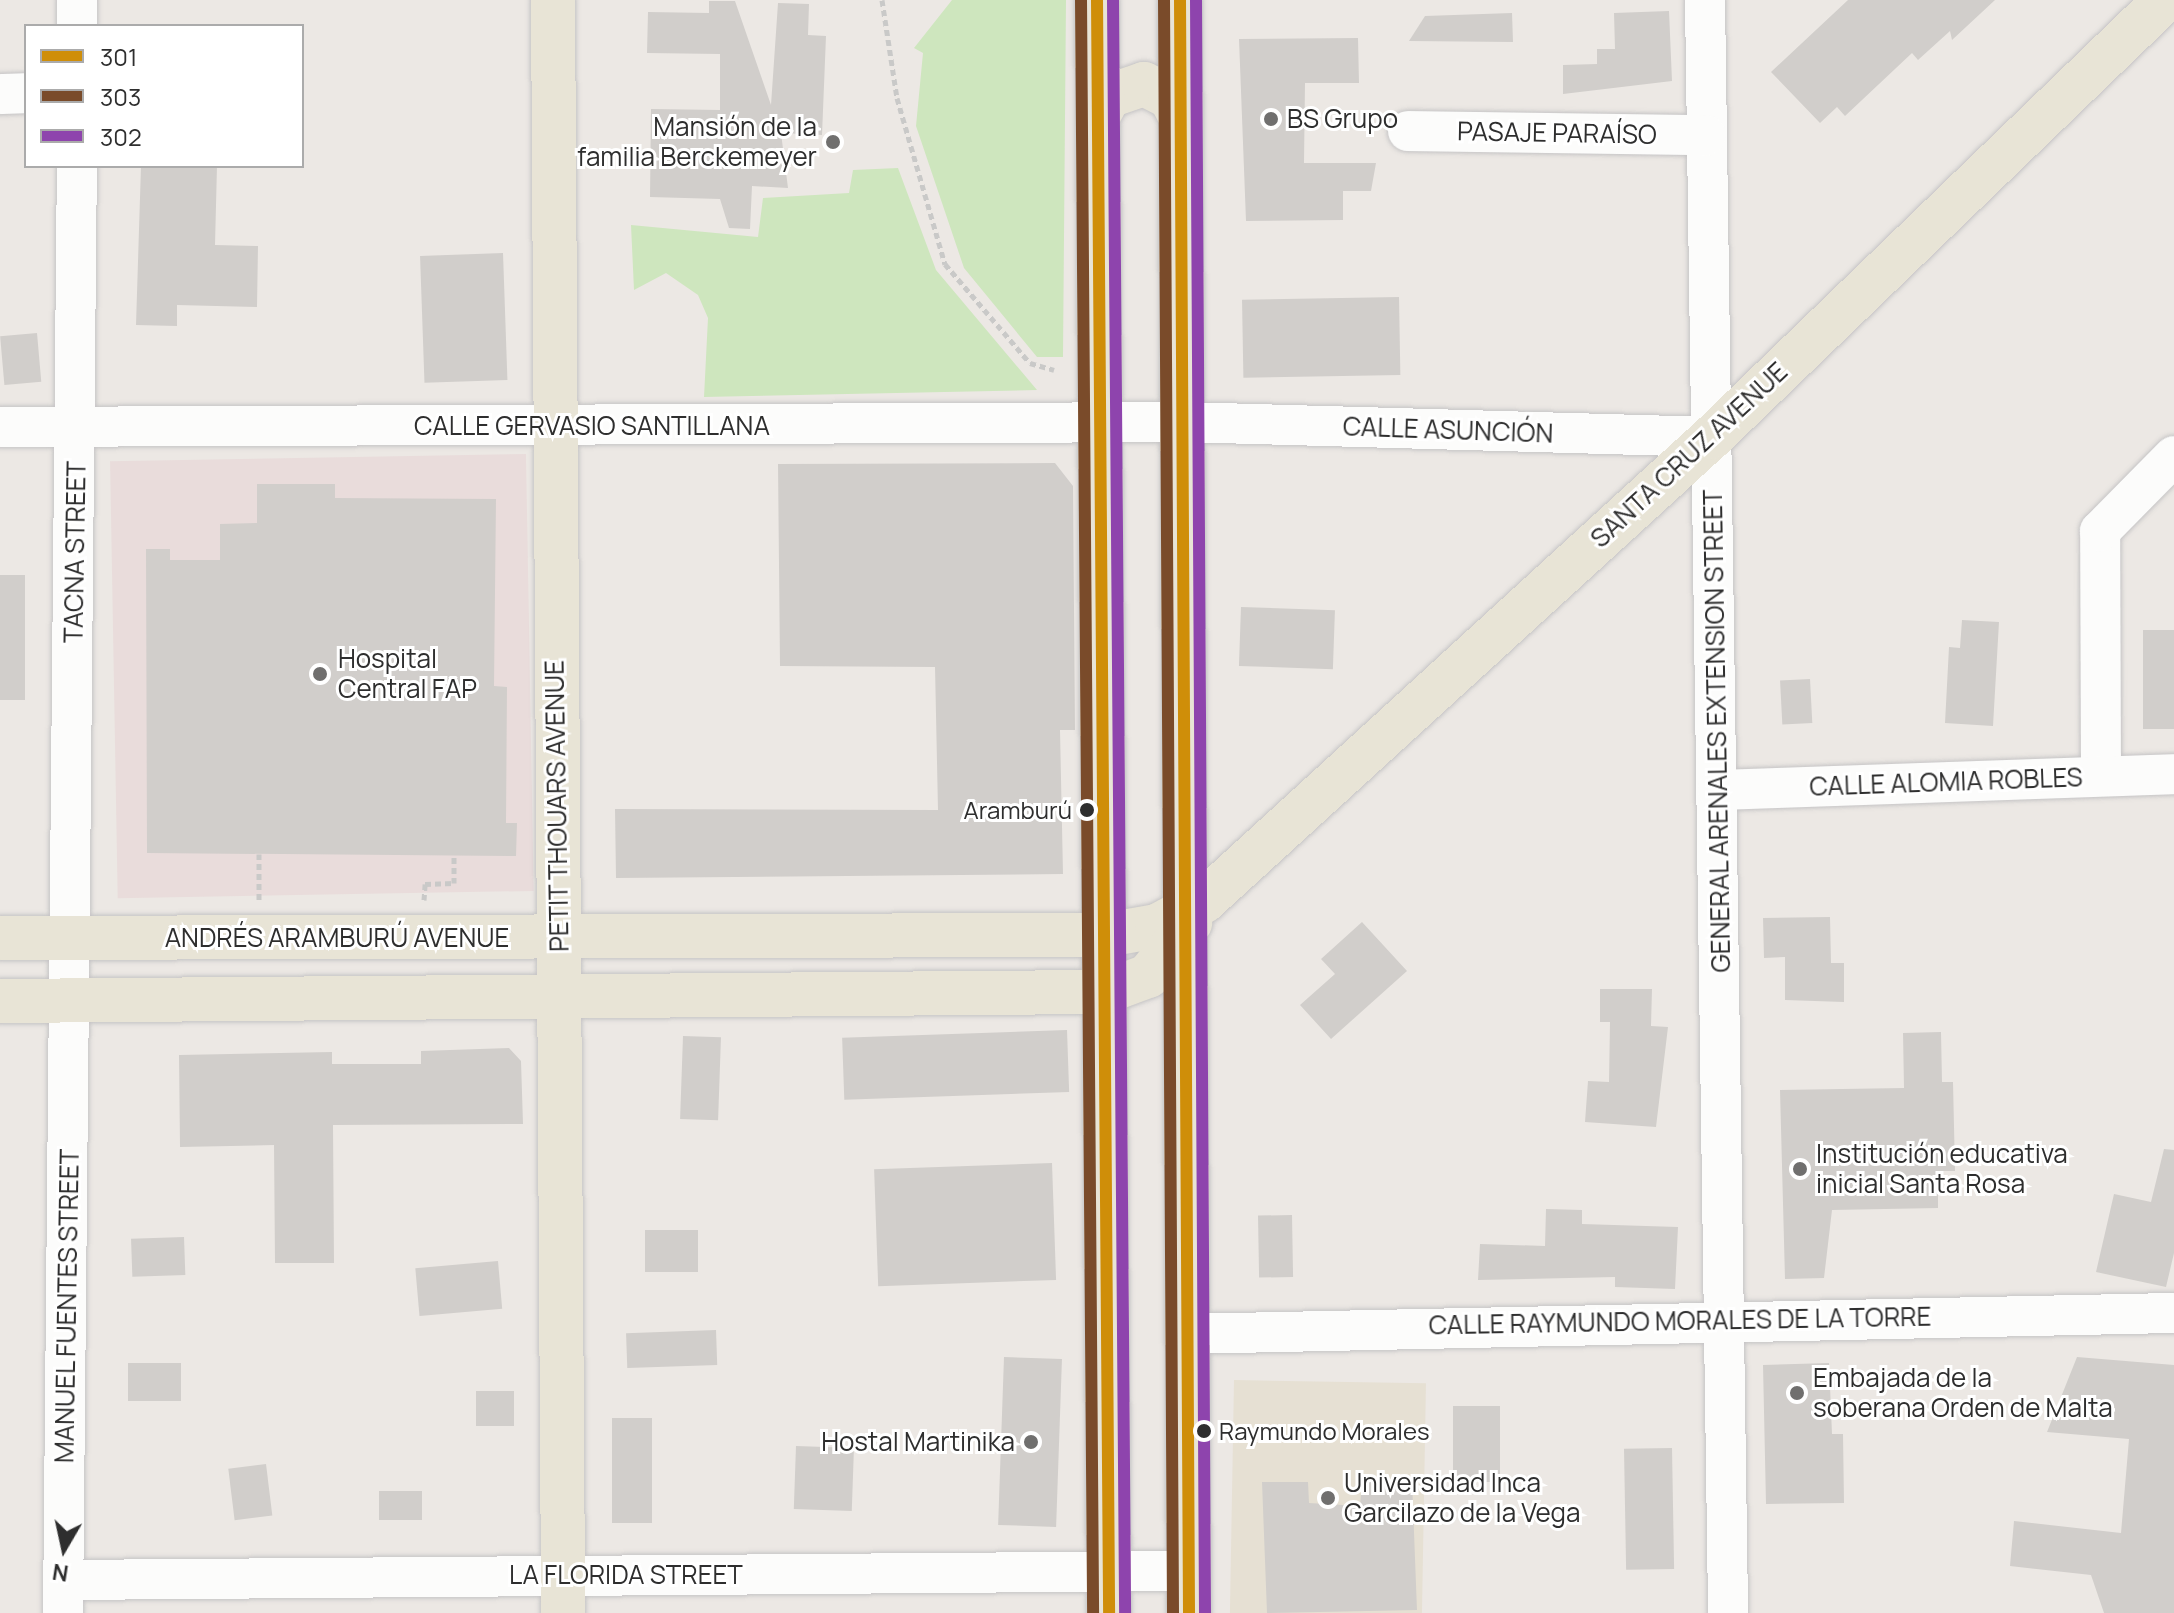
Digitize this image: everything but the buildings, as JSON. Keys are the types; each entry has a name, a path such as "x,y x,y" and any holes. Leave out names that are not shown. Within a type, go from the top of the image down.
{"main road":[{"name":"PETIT THOUARS AVENUE","path":"553,0 553,426 563,1594"},
{"path":"1097,0 1109,1592"},
{"path":"1180,0 1192,914 1186,1334 1189,1592"},
{"name":"SANTA CRUZ AVENUE","path":"1192,914 1712,437 2167,5"},
{"path":"1098,116 1109,96 1144,84 1170,97 1180,116"},
{"path":"0,1001 1105,992 1148,976 1192,914"},
{"name":"ANDRÉS ARAMBURÚ AVENUE","path":"0,938 1106,935 1151,928 1192,914"}],"street":[{"path":"77,0 77,24"},
{"name":"GENERAL ARENALES EXTENSION STREET","path":"1705,0 1727,1318 1728,1613"},
{"path":"0,94 24,93"},
{"name":"PASAJE PARAÍSO","path":"1408,131 1706,135"},
{"name":"TACNA STREET","path":"71,1000 77,168"},
{"name":"CALLE GERVASIO SANTILLANA","path":"0,427 1184,422"},
{"name":"CALLE ASUNCIÓN","path":"1184,422 1712,437"},
{"path":"2101,776 2100,531 2174,456"},
{"name":"CALLE ALOMIA ROBLES","path":"1718,790 2174,774"},
{"name":"MANUEL FUENTES STREET","path":"63,1597 71,1000"},
{"name":"CALLE RAYMUNDO MORALES DE LA TORRE","path":"1186,1334 1727,1318 2174,1313"},
{"name":"LA FLORIDA STREET","path":"63,1597 1189,1592"}],"path":[{"path":"882,0 897,98 945,264 1030,363 1054,370"},
{"path":"259,854 260,938"},
{"path":"424,937 425,884 454,883 454,856"}],"shaded area":[{"name":"Hospital Central FAP","path":"526,454 534,891 118,898 110,461"},
{"name":"Universidad Inca Garcilazo de la Vega","path":"1234,1380 1426,1383 1422,1613 1230,1613"}],"green space":[{"path":"952,0 1066,0 1063,357 1037,357 964,268 916,126 923,53 914,48"},
{"path":"898,168 936,270 1037,390 704,397 708,318 698,295 666,273 634,290 631,225 758,237 763,198 849,193 853,170"}],"transit line":[{"name":"303","path":"1081,0 1093,1613"},
{"name":"301","path":"1097,0 1109,1613"},
{"name":"302","path":"1113,0 1125,1613"},
{"name":"303","path":"1164,0 1173,1613"},
{"name":"301","path":"1180,0 1189,1613"},
{"name":"302","path":"1196,0 1205,1613"}],"place":[{"name":"BS Grupo","path":"1271,119"},
{"name":"Mansión de la familia Berckemeyer","path":"833,142"},
{"name":"Hospital Central FAP","path":"320,674"},
{"name":"Aramburú","path":"1087,810"},
{"name":"Institución educativa inicial Santa Rosa","path":"1800,1169"},
{"name":"Embajada de la soberana Orden de Malta","path":"1797,1393"},
{"name":"Raymundo Morales","path":"1204,1431"},
{"name":"Hostal Martinika","path":"1031,1442"},
{"name":"Universidad Inca Garcilazo de la Vega","path":"1328,1498"}]}
